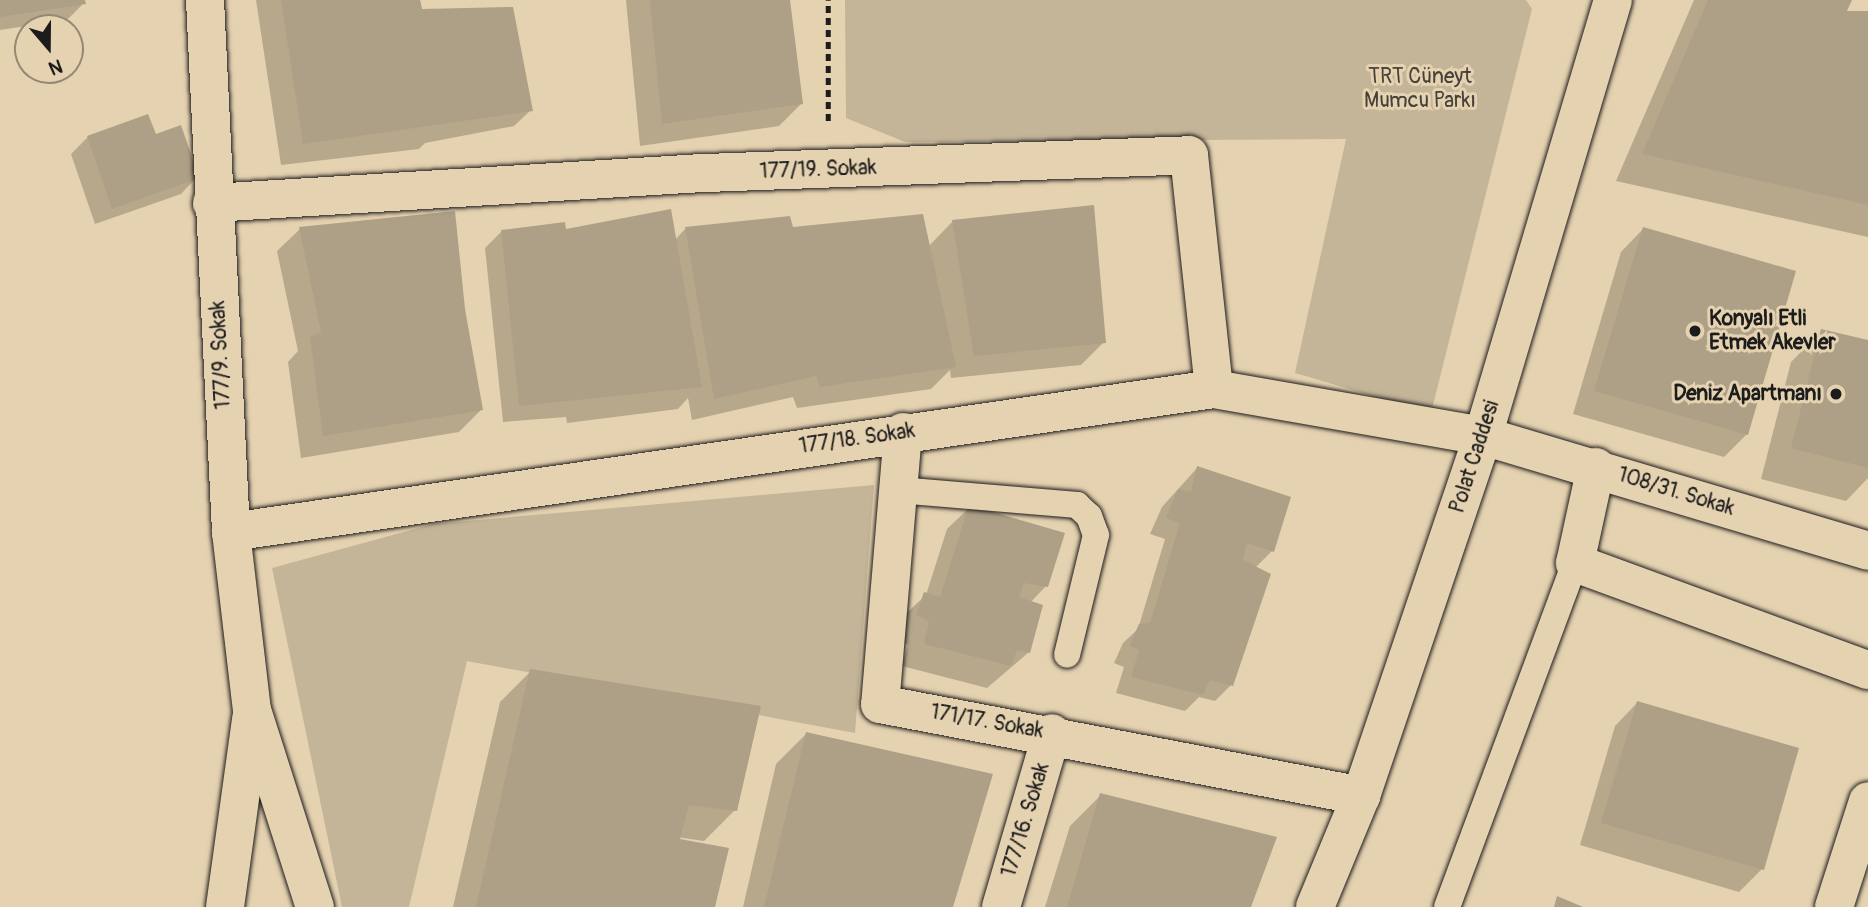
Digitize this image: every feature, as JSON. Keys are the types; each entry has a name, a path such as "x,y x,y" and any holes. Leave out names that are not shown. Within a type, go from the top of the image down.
{"street":[{"name":"177/9. Sokak","path":"205,0 212,203 231,532 252,709 315,907"},
{"name":"Polat Caddesi","path":"1315,907 1361,796 1483,436 1613,0"},
{"name":"177/19. Sokak","path":"212,203 706,173 828,171 1189,155 1214,389"},
{"name":"177/18. Sokak","path":"231,532 903,432 1214,389 1483,436"},
{"name":"171/17. Sokak","path":"903,432 880,704 1052,733 1361,796"},
{"name":"108/31. Sokak","path":"1483,436 1596,467 1868,551"},
{"path":"1596,467 1575,563 1868,670"},
{"name":"177/9. Sokak","path":"225,907 252,709"},
{"name":"177/16. Sokak","path":"1001,907 1052,733"},
{"path":"1834,907 1868,801"}],"lane":[{"path":"898,490 1077,505 1089,516 1096,536 1067,655"},
{"path":"1447,907 1575,563"}],"path":[{"path":"828,0 828,171"}],"green space":[{"name":"TRT Cüneyt Mumcu Parkı","path":"845,0 1526,0 1532,9 1431,413 1295,373 1346,139 905,142 846,118"},
{"path":"874,485 855,733 467,661 409,907 342,907 272,568 433,524"}],"building":[{"path":"0,0 85,0 86,4 14,14 0,17"},
{"path":"281,0 420,0 422,9 513,7 533,111 303,144"},
{"path":"650,0 790,0 803,104 662,124"},
{"path":"1708,0 1852,0 1847,11 1868,11 1868,205 1642,154"},
{"path":"148,114 156,134 181,125 199,178 112,209 87,136"},
{"path":"1094,205 1106,343 974,356 952,220"},
{"path":"671,209 702,387 519,406 501,230 565,222 566,229"},
{"path":"455,211 465,309 483,410 323,436 310,337 321,332 299,227"},
{"path":"923,214 956,367 820,387 816,376 714,399 685,227 790,216 793,227"},
{"name":"Konyalı Etli Etmek Akevler","path":"1643,227 1796,271 1748,435 1594,391"},
{"name":"Deniz Apartmanı","path":"1821,329 1868,340 1868,468 1791,448"},
{"path":"1197,466 1291,497 1274,552 1247,543 1243,560 1271,574 1233,686 1210,680 1203,695 1131,677 1139,650 1129,646 1139,624 1150,623 1180,523 1166,518 1178,489 1191,492"},
{"path":"969,505 1065,533 1048,587 1024,583 1019,597 1043,605 1030,653 1017,650 1011,666 924,644 929,622 916,615 924,592 940,597"},
{"path":"530,669 761,706 737,811 689,805 680,839 729,848 715,907 476,907"},
{"path":"1637,701 1799,748 1764,870 1601,823"},
{"path":"806,732 993,774 953,907 764,907"},
{"path":"1100,793 1277,837 1251,907 1067,907"},
{"path":"1557,896 1583,907 1554,907"}],"place":[{"name":"Konyalı Etli Etmek Akevler","path":"1695,331"},
{"name":"Deniz Apartmanı","path":"1836,394"}]}
